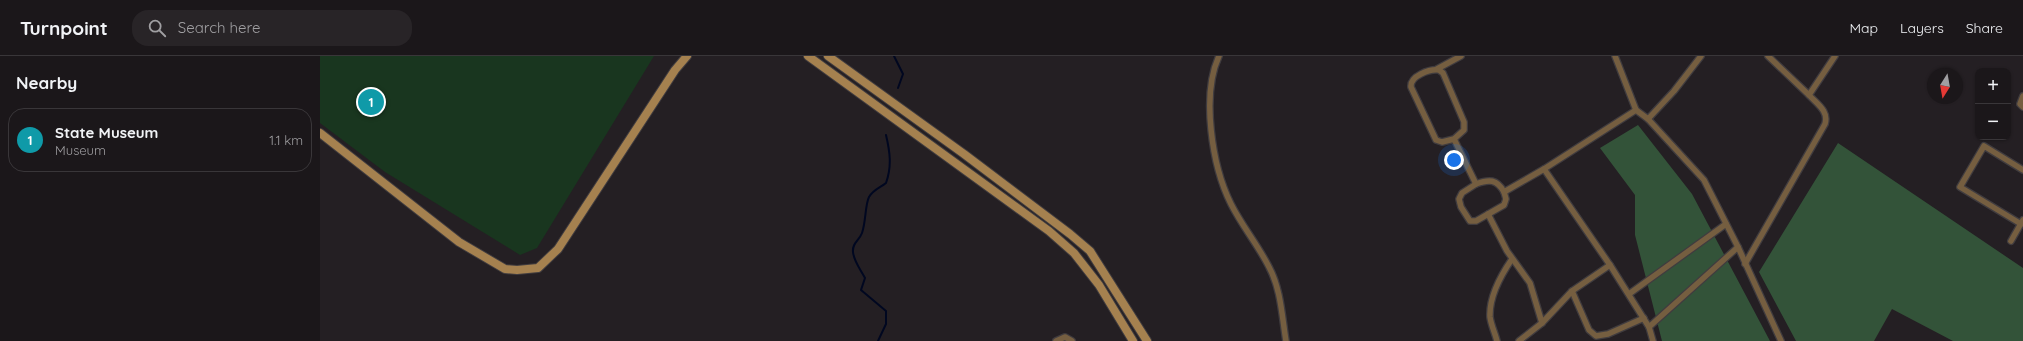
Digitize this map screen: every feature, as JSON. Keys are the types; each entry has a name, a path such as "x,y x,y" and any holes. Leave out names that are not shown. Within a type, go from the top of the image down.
{"main road":[{"path":"675,70 681,56"},
{"path":"320,133 458,242 506,269 517,270 538,268 558,249 675,70 687,56"},
{"path":"808,56 1049,231 1069,248 1099,285 1133,341"},
{"path":"828,56 964,154 1070,234 1090,251 1147,341"}],"street":[{"path":"1219,56 1213,75 1211,102 1211,138 1214,156 1230,203 1270,267 1277,290 1286,341"},
{"path":"1438,69 1445,77 1464,122 1464,130 1454,139 1442,142 1436,140 1411,87 1411,83 1414,78 1429,71 1438,69 1461,56"},
{"path":"1615,56 1636,110 1648,119 1704,180 1738,247 1781,341"},
{"path":"1648,119 1674,91 1701,56"},
{"path":"1745,264 1827,119 1825,112 1768,56"},
{"path":"1809,96 1835,56"},
{"path":"2023,96 2020,104 2023,107"},
{"path":"1504,192 1544,169 1636,110"},
{"path":"1454,139 1476,184"},
{"path":"2011,241 2022,222 1960,187 1984,146 2023,170"},
{"path":"1544,169 1629,294 1649,326 1653,341"},
{"path":"1486,180 1493,180 1500,184 1504,192 1505,204 1476,221 1470,222 1460,207 1459,199 1461,194 1476,184 1486,180"},
{"path":"1488,214 1512,259 1530,282 1542,323"},
{"path":"1629,294 1726,224"},
{"path":"1649,326 1738,247"},
{"path":"1497,341 1490,313 1499,280 1512,259"},
{"path":"1519,341 1542,323 1572,291 1610,265"},
{"path":"1572,291 1589,330 1596,336 1608,334 1644,318"},
{"path":"1056,341 1065,337 1072,341"}],"green space":[{"path":"320,56 654,56 537,248 520,255 385,172 320,123"},
{"path":"1638,125 1692,194 1770,341 1662,341 1635,235 1635,195 1600,148"},
{"path":"1838,143 2023,268 2023,341 1953,341 1892,309 1874,341 1796,341 1759,272"}],"waterway":[{"path":"894,56 903,74 898,88"},
{"path":"878,341 886,324 886,311 861,290 865,278 855,259 853,249 862,233 869,197 875,190 886,183 888,177 890,159 886,135"}],"place":[{"name":"State Museum","path":"371,102"}]}
